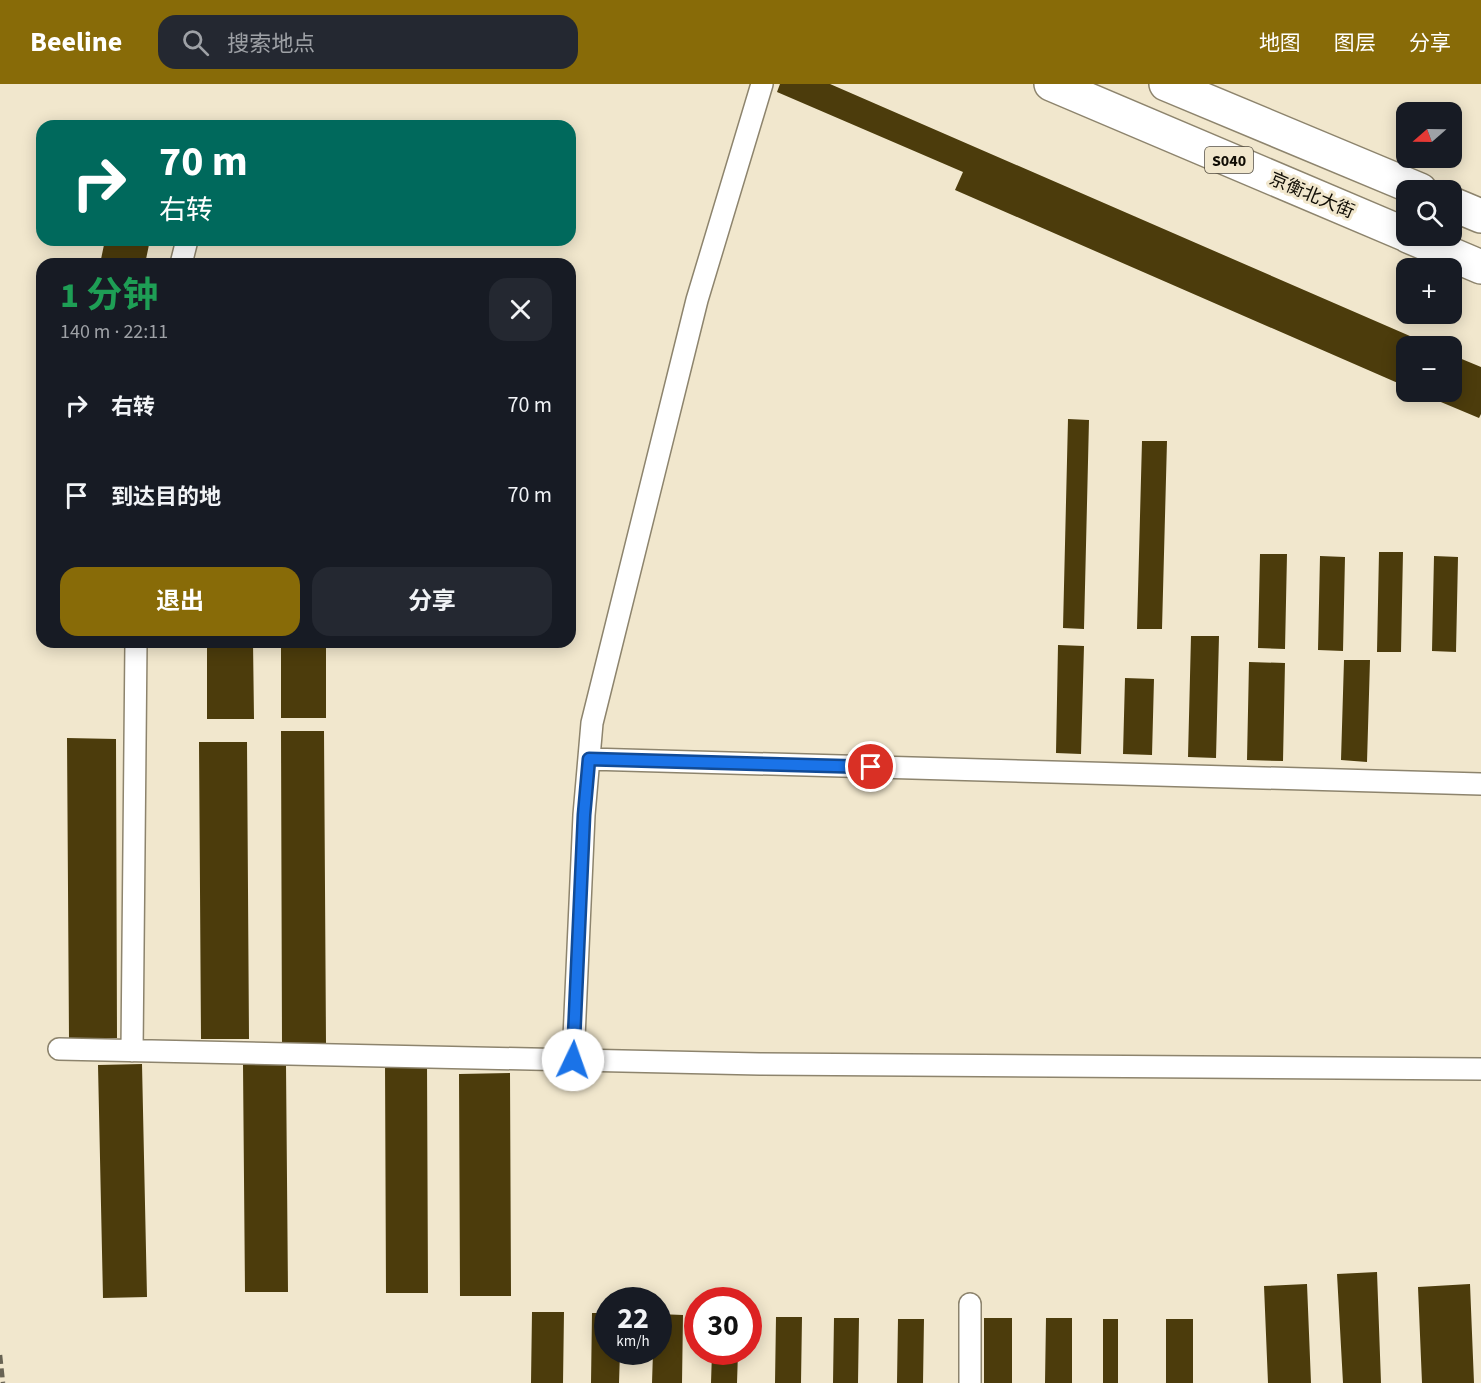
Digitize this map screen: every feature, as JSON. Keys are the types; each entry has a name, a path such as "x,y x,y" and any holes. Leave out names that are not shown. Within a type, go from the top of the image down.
{"main road":[{"name":"京衡北大街","path":"1051,84 1396,230"},
{"name":"S040","path":"1166,84 1396,180"},
{"path":"1462,208 1481,216"},
{"name":"京衡北大街","path":"1432,246 1481,267"}],"street":[{"path":"573,1060 584,815 592,723 697,300 762,84"},
{"path":"132,1051 135,648"},
{"path":"589,759 1481,784"},
{"path":"59,1049 772,1065 1481,1069"},
{"path":"970,1304 970,1383"}],"building":[{"path":"780,84 830,84 1410,336 1396,336 1396,382 955,190 963,172 777,92"},
{"path":"104,246 149,246 146,258 101,258"},
{"path":"1462,359 1481,367 1481,414 1479,418 1441,402 1462,402"},
{"path":"1068,419 1089,420 1084,629 1063,628"},
{"path":"1142,441 1167,441 1162,629 1137,629"},
{"path":"1379,552 1403,552 1401,652 1377,652"},
{"path":"1260,554 1287,554 1285,649 1258,648"},
{"path":"1320,556 1345,557 1343,651 1318,650"},
{"path":"1434,556 1458,557 1456,652 1432,651"},
{"path":"1191,636 1219,636 1216,758 1188,757"},
{"path":"1058,645 1084,646 1081,754 1056,753"},
{"path":"207,648 253,648 254,719 207,719"},
{"path":"281,648 326,648 326,718 281,718"},
{"path":"1344,660 1370,660 1367,762 1341,760"},
{"path":"1249,662 1285,663 1283,761 1247,760"},
{"path":"1125,678 1154,679 1152,755 1123,754"},
{"path":"281,731 324,731 326,1044 282,1044"},
{"path":"67,738 116,739 117,1038 69,1039"},
{"path":"199,742 247,742 249,1039 201,1039"},
{"path":"427,1062 428,1293 386,1293 385,1063"},
{"path":"142,1064 147,1297 103,1298 98,1065"},
{"path":"243,1065 286,1065 288,1292 245,1292"},
{"path":"510,1073 511,1296 460,1296 459,1074"},
{"path":"1377,1272 1381,1383 1343,1383 1337,1274"},
{"path":"1307,1284 1311,1383 1268,1383 1264,1286"},
{"path":"1470,1284 1474,1383 1422,1383 1418,1287"},
{"path":"532,1312 564,1312 563,1383 531,1383"},
{"path":"592,1313 594,1313 594,1365 620,1365 619,1383 591,1383"},
{"path":"672,1315 683,1315 682,1383 652,1383 653,1365 672,1365"},
{"path":"776,1317 802,1317 801,1383 775,1383"},
{"path":"834,1318 859,1318 858,1383 833,1383"},
{"path":"984,1318 1012,1318 1012,1383 984,1383"},
{"path":"1046,1318 1072,1318 1072,1383 1045,1383"},
{"path":"898,1319 924,1319 923,1383 897,1383"},
{"path":"1103,1319 1118,1319 1118,1383 1103,1383"},
{"path":"1166,1319 1193,1319 1193,1383 1166,1383"},
{"path":"712,1365 738,1365 737,1383 711,1383"}],"railway":[{"path":"0,1355 3,1383"}],"route":[{"path":"573,1060 584,815 589,759 871,767"}]}
